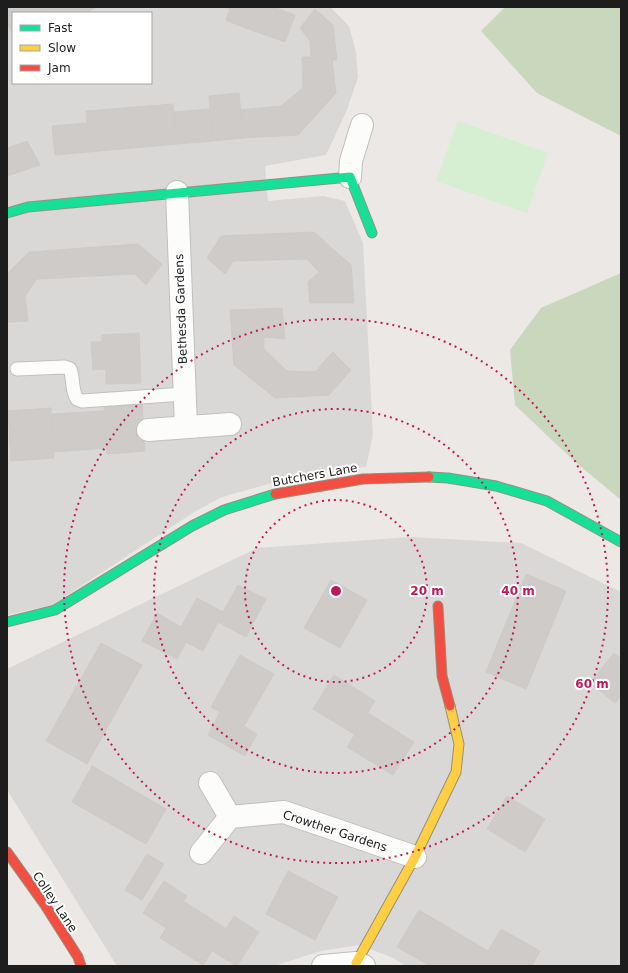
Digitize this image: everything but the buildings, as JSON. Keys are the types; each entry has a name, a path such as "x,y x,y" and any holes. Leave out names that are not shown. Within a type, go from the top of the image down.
{"street":[{"path":"362,124 351,161 350,177 372,233"},
{"path":"7,213 28,207 350,177"},
{"name":"Bethesda Gardens","path":"177,192 186,426"},
{"path":"148,430 186,426 230,424"},
{"name":"Butchers Lane","path":"7,622 55,610 192,526 224,510 281,492 363,479 419,476 448,478 496,486 547,501 621,542"},
{"path":"323,966 360,965 456,772 459,744 442,676 438,606"},
{"path":"201,853 230,817 210,783"},
{"name":"Crowther Gardens","path":"230,817 284,812 415,857"},
{"name":"Colley Lane","path":"7,852 45,905 78,957 81,966"}],"lane":[{"path":"17,369 65,367 70,370 72,375 73,393 76,399 82,401 184,394"}],"shaded area":[{"path":"7,7 330,7 349,26 356,52 358,77 347,110 326,155 265,166 268,201 323,196 345,201 363,243 373,435 366,467 328,470 279,481 222,497 196,511 52,605 7,615"},
{"path":"411,537 521,543 621,592 621,966 406,966 391,957 359,945 321,951 274,966 117,966 7,790 7,669 257,548"}],"green space":[{"path":"505,7 621,7 621,136 537,93 481,31"},
{"path":"458,121 548,153 527,213 436,181"},
{"path":"621,273 621,500 573,460 515,405 510,350 541,308"}],"traffic: fast":[{"path":"7,213 28,207 350,177 372,233"},
{"path":"429,477 448,478 496,486 547,501 621,542"},
{"path":"7,622 55,610 192,526 224,510 275,494"}],"traffic: slow":[{"path":"356,963 415,857 456,772 459,744 450,706"}],"traffic: jam":[{"path":"275,494 363,479 429,477"},
{"path":"438,606 442,676 450,706"},
{"path":"7,852 45,905 78,957 81,966"}]}
